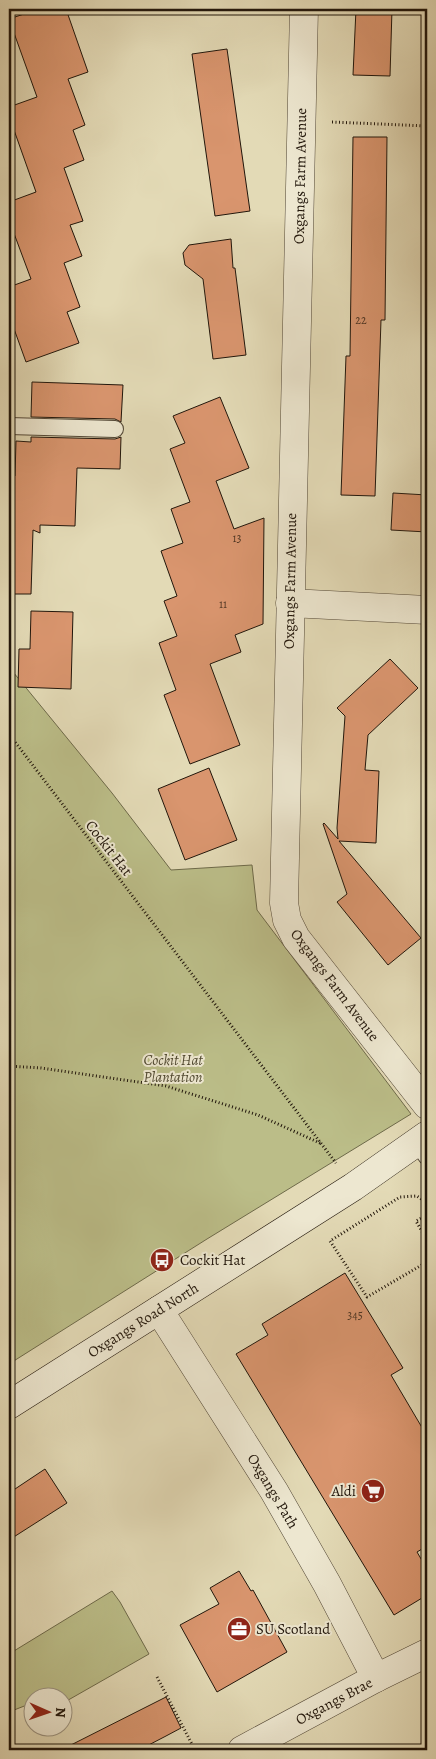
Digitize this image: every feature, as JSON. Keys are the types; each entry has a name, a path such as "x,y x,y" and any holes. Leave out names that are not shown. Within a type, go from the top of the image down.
{"street":[{"name":"Oxgangs Farm Avenue","path":"304,9 284,903 287,920 296,938 427,1105"},
{"path":"290,603 427,610"},
{"name":"Oxgangs Road North","path":"9,1405 353,1187 424,1145"},
{"name":"Oxgangs Path","path":"158,1310 274,1491 327,1584 376,1678"},
{"name":"Oxgangs Brae","path":"242,1750 376,1678 427,1653"}],"lane":[{"path":"9,426 115,429"}],"path":[{"path":"342,122 427,126"},
{"name":"Cockit Hat","path":"9,734 323,1145 371,1216"},
{"path":"9,1066 40,1068 166,1086 258,1115 323,1145"},
{"path":"427,1203 417,1196 400,1197 330,1241 367,1298 427,1262"},
{"path":"427,1215 416,1221 427,1240"},
{"path":"157,1677 195,1750"}],"green space":[{"name":"Cockit Hat Plantation","path":"9,667 112,793 171,870 252,865 257,910 411,1114 207,1239 9,1364"},
{"path":"112,1591 149,1654 72,1698 72,1686 22,1686 22,1707 9,1712 9,1654"}],"building":[{"path":"39,9 66,9 88,72 68,79 85,125 73,130 84,160 64,168 83,221 70,225 82,256 64,263 80,307 67,312 79,343 26,362 9,315 9,287 31,279 9,220 9,202 36,192 9,116 9,107 37,97 9,19"},
{"path":"356,9 392,9 390,76 353,75"},
{"path":"227,49 250,211 215,216 192,54"},
{"path":"353,137 387,137 385,320 381,320 375,496 341,495 346,356 350,356"},
{"path":"231,239 233,268 235,268 246,355 213,359 203,279 185,265 183,253 189,245"},
{"path":"32,382 123,385 121,422 115,419 31,417"},
{"path":"220,397 249,468 216,481 234,529 264,518 263,624 235,635 241,652 210,664 240,745 190,764 164,695 176,690 159,643 177,636 164,601 177,596 161,551 183,543 171,509 190,502 170,449 185,443 173,416"},
{"path":"31,437 115,439 121,437 120,469 77,468 75,526 40,525 40,533 33,530 31,594 9,594 9,475 15,476 16,441 31,442"},
{"path":"393,493 427,495 427,532 391,530"},
{"path":"31,611 73,612 71,689 18,687 19,649 30,649"},
{"path":"390,659 418,688 368,735 365,770 379,771 376,843 339,841 421,938 388,965 337,902 347,894 323,824 338,839 337,828 345,716 337,708"},
{"path":"209,768 237,840 185,860 158,789"},
{"name":"Aldi","path":"345,1273 403,1368 391,1375 427,1436 427,1546 417,1552 427,1569 427,1595 394,1615 236,1354 268,1335 262,1324"},
{"path":"45,1469 67,1503 9,1540 9,1493"},
{"path":"239,1571 251,1591 253,1590 287,1652 217,1692 180,1625 219,1604 210,1588"},
{"path":"166,1697 181,1728 139,1750 61,1750"}],"place":[{"name":"Cockit Hat","path":"162,1260"},
{"name":"Aldi","path":"373,1491"},
{"name":"SU Scotland","path":"239,1629"}]}
